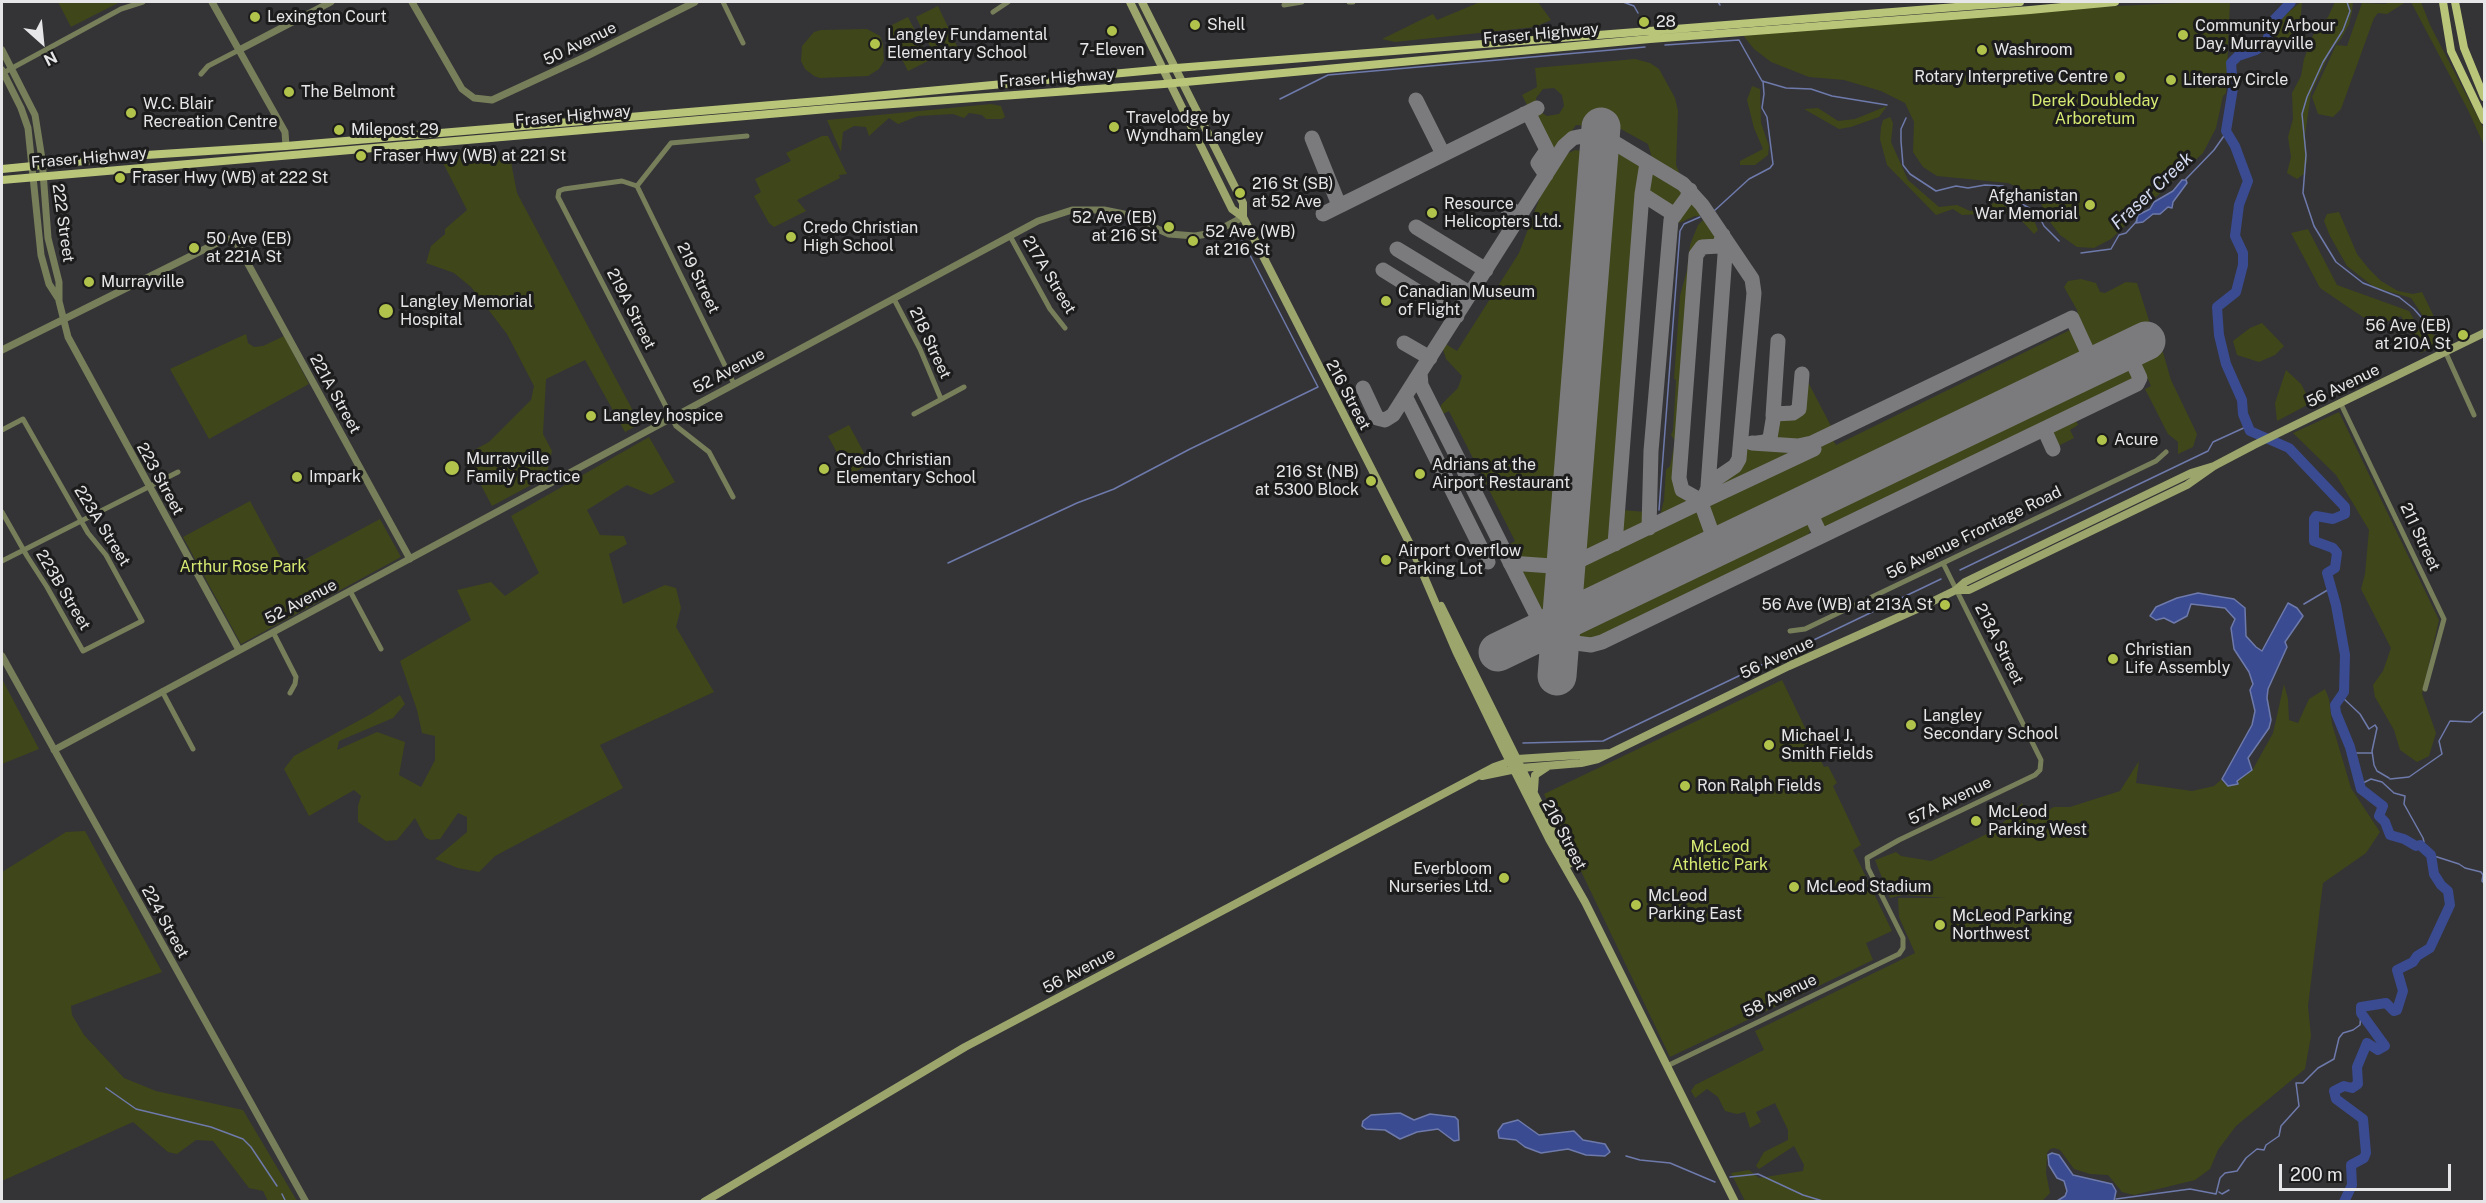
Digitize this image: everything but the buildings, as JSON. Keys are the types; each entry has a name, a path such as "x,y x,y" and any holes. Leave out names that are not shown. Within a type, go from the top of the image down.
{"main road":[{"name":"216 Street","path":"1130,2 1232,209 1243,217"},
{"name":"216 Street","path":"1143,2 1243,203 1243,217 1429,585 1448,618 1513,760 1735,1202"},
{"name":"Fraser Highway","path":"2,169 1163,69 2020,2"},
{"name":"Fraser Highway","path":"2,180 828,109 1171,84 1650,39 2115,2"},
{"path":"2437,2 2443,6 2451,51 2484,120"},
{"path":"2455,2 2464,48 2484,97"},
{"name":"56 Avenue","path":"1956,590 1969,590 2187,485 2214,466 2484,333"},
{"name":"56 Avenue","path":"1474,778 1517,768 1581,763 1598,759 1789,666 1956,590 1965,582 2126,504 2196,471 2214,466"},
{"path":"2126,504 2126,514"},
{"name":"56 Avenue","path":"704,1202 965,1047 1474,778 1513,760 1610,753"},
{"path":"1537,800 1533,784 1535,775 1542,769 1553,765"},
{"name":"216 Street","path":"1517,768 1537,800 1585,902"}],"street":[{"path":"2,72 120,9 143,2"},
{"path":"212,2 285,132 286,146"},
{"path":"201,74 208,66 331,2"},
{"name":"50 Avenue","path":"412,2 462,89 474,98 492,100 695,2"},
{"path":"723,2 743,43"},
{"path":"993,12 1008,2"},
{"path":"1284,5 1302,2"},
{"name":"222 Street","path":"2,50 35,115 48,238 59,282 59,301"},
{"name":"222 Street","path":"2,72 25,117 41,255 49,284 59,301 64,319"},
{"path":"637,186 671,143 747,136"},
{"name":"219A Street","path":"637,186 622,181 564,189 559,191 558,197 671,418 680,431 709,452 733,497"},
{"name":"219 Street","path":"637,186 734,384"},
{"name":"52 Avenue","path":"54,750 1053,214 1084,209 1111,211 1169,234 1195,236 1213,233 1243,217"},
{"name":"217A Street","path":"1010,236 1050,309 1065,328"},
{"name":"221A Street","path":"64,319 223,240 230,239 236,242 410,559"},
{"name":"218 Street","path":"894,299 920,349 941,399"},
{"path":"2,350 64,319"},
{"name":"223 Street","path":"64,319 73,351 239,650"},
{"path":"2445,351 2474,415"},
{"path":"914,414 964,387"},
{"name":"211 Street","path":"2340,402 2444,620 2425,689"},
{"name":"223A Street","path":"2,430 23,419 81,520 106,555 141,621 114,635"},
{"name":"56 Avenue Frontage Road","path":"1790,631 1805,629 2156,461 2166,452"},
{"path":"2,561 178,472"},
{"name":"223B Street","path":"2,512 83,651 114,635"},
{"name":"213A Street","path":"1943,563 2041,760 2040,770"},
{"path":"350,591 381,649"},
{"path":"273,632 296,676 290,693"},
{"name":"224 Street","path":"2,656 306,1202"},
{"path":"162,691 193,749"},
{"name":"57A Avenue","path":"1903,948 1903,938 1867,864 1870,855 2040,770"},
{"name":"58 Avenue","path":"1667,1066 1899,954 1903,948"}],"green space":[{"path":"58,2 120,2 71,27"},
{"path":"1480,2 1538,2 1551,20 1535,27 1395,42 1382,39 1433,14 1437,20"},
{"name":"Derek Doubleday Arboretum","path":"2230,2 2226,93 2223,96 2216,128 2203,153 2111,239 2094,248 2077,247 2060,235 2046,217 2039,197 2008,183 1937,176 1923,167 1913,152 1914,122 1905,103 1881,91 1844,80 1809,77 1771,62 1754,49 1742,34 2035,10"},
{"path":"2301,2 2300,27 2310,42 2305,50 2282,48 2262,51 2273,39 2274,24"},
{"path":"2335,2 2353,2 2352,12 2349,24 2341,39 2332,48 2311,93 2305,135 2307,161 2304,174 2297,179 2287,173 2291,157 2288,137 2293,119 2292,93 2301,76 2304,59 2313,35 2328,17"},
{"path":"2406,2 2387,14 2378,13 2374,18 2341,109 2333,117 2318,114 2312,97 2336,45 2347,46 2362,3 2386,4"},
{"path":"2411,2 2421,2 2430,25 2484,129 2483,143 2468,110"},
{"path":"938,6 958,48 936,59 916,17"},
{"path":"908,17 930,60 908,71 886,28"},
{"path":"867,29 880,36 883,44 884,61 879,69 868,76 820,78 805,69 801,61 802,46 814,32"},
{"path":"1635,59 1650,63 1659,69 1675,98 1678,111 1676,165 1682,179 1653,162 1648,144 1619,128 1576,125 1556,153 1551,151 1534,114 1539,111 1547,116 1559,114 1564,106 1562,95 1554,88 1543,89 1536,98 1536,106 1529,109 1522,95 1537,87 1535,68"},
{"path":"1752,86 1760,89 1761,123 1769,146 1768,155 1755,165 1740,165 1740,161 1763,149 1754,128 1747,100"},
{"path":"991,104 1001,106 1005,117 986,119 982,115 969,113 964,118 953,114 918,116 898,124 889,118 869,136 866,127 854,126 843,132 841,152 827,120"},
{"path":"1887,106 1879,117 1839,129 1804,109 1818,108 1838,121 1855,119"},
{"path":"1890,117 1893,123 1891,142 1908,180 1939,207 1957,205 1970,211 1994,203 2008,204 2033,218 2038,230 2034,234 2020,219 2004,213 1962,215 1953,209 1936,215 1887,165 1880,139 1883,120"},
{"path":"822,136 828,136 847,174 839,175 840,178 797,200 806,211 774,227 769,223 754,196 761,192 755,179 791,161 786,153"},
{"path":"1575,150 1584,151 1589,158 1557,563 1514,560 1507,546 1515,541 1449,411 1441,415 1441,405 1458,388 1462,376 1446,359 1443,349 1446,344 1457,351 1519,253 1543,189 1564,155"},
{"path":"437,151 510,157 517,193 640,424 625,432 585,360 546,379 543,434 552,451 546,477 492,506 465,455 489,442 531,400 534,386 507,334 471,287 454,273 426,263 431,246 445,234 445,229 467,210"},
{"path":"1617,153 1627,155 1641,163 1643,168 1613,541 1576,558 1609,160"},
{"path":"1651,168 1684,189 1683,198 1678,205 1671,206 1648,192"},
{"path":"1693,200 1717,231 1720,239 1715,245 1701,246 1694,252 1677,481 1680,492 1694,502 1659,520 1664,500 1666,470 1670,466 1675,441 1671,435 1680,296 1687,270 1690,245 1698,225 1703,220 1701,216 1695,216 1679,223 1678,215"},
{"path":"2339,212 2357,254 2369,269 2381,281 2398,291 2413,294 2422,292 2439,327 2423,316 2411,298 2374,287 2347,266 2324,221 2327,214"},
{"path":"2308,229 2337,285 2409,311 2420,329 2445,340 2421,353 2401,316 2376,326 2320,288 2291,233"},
{"path":"2081,279 2096,283 2100,292 2105,293 2126,282 2137,283 2154,336 2160,342 2171,380 2197,434 2193,447 2178,454 2178,442 2168,434 2145,389 2151,386 2141,364 2145,353 2151,349 2144,332 2094,355 2080,325 2077,310 2064,287 2068,281"},
{"path":"2262,323 2284,346 2275,355 2259,362 2237,355 2233,341 2250,328"},
{"path":"2072,329 2086,359 1719,535 1716,534 1707,508 1712,488 1718,481 1740,467 1746,447 1804,449 1831,437 1836,445"},
{"path":"246,334 248,343 254,347 263,346 284,336 309,384 209,439 170,369"},
{"path":"2121,364 2134,374 2131,384 1830,528 1819,525 1816,520 1818,510"},
{"path":"2286,370 2301,384 2311,403 2277,421 2275,403"},
{"path":"1807,380 1833,430 1802,444 1775,442 1777,415 1795,415 1804,411 1807,402"},
{"path":"2339,412 2439,620 2422,694 2436,733 2429,756 2417,762 2400,750 2394,730 2375,697 2373,685 2383,671 2391,648 2361,589 2365,574 2369,530 2336,475 2293,433"},
{"path":"2076,420 2078,425 2070,430 2074,438 2058,446 2054,445 2048,433"},
{"path":"849,425 870,464 849,475 828,436"},
{"path":"649,437 675,482 651,495 627,485 587,510 600,535 624,536 627,544 609,554 623,604 665,585 676,588 681,608 676,627 714,692 600,745 623,788 495,856 479,872 458,868 435,859 467,832 467,817 458,813 440,839 430,840 425,837 415,818 397,840 386,841 358,822 358,806 361,796 354,790 309,816 284,769 294,756 371,714 400,695 405,704 393,718 339,741 337,750 377,732 405,742 399,775 421,787 435,760 435,736 422,733 417,710 400,661 471,620 457,590 491,582 505,596 539,573 511,516"},
{"name":"Arthur Rose Park","path":"250,501 287,569 380,519 401,557 241,644 183,537"},
{"path":"1697,509 1700,511 1710,537 1708,541 1573,605 1576,566"},
{"path":"1622,510 1646,512 1646,526 1624,534 1620,528"},
{"path":"1799,519 1809,523 1811,529 1806,540 1595,642 1570,636 1571,628"},
{"path":"1517,567 1557,571 1553,615 1543,618"},
{"path":"2,679 39,749 2,764"},
{"name":"McLeod Athletic Park","path":"1782,680 1824,767 1828,766 1837,783 1833,786 1861,845 1853,850 1892,931 1866,943 1873,960 1670,1057 1544,794"},
{"path":"2284,684 2288,699 2289,720 2298,723 2309,699 2325,689 2329,699 2332,724 2351,788 2380,832 2366,853 2323,883 2308,1006 2311,1036 2305,1069 2236,1126 2218,1150 2210,1169 2195,1180 2134,1195 2122,1192 2108,1175 2090,1174 2074,1169 2060,1150 2054,1148 2047,1153 2046,1173 2050,1193 2042,1201 1745,1201 1731,1173 1749,1170 1759,1178 1803,1171 1804,1165 1794,1146 1759,1169 1756,1166 1764,1152 1788,1140 1788,1130 1775,1103 1756,1112 1761,1122 1750,1128 1745,1112 1737,1114 1725,1111 1718,1097 1707,1089 1695,1098 1691,1091 1695,1085 1764,1050 1755,1031 1915,953 1899,917 1898,898 1946,898 1903,895 1890,898 1875,860 1896,852 1901,856 1931,861 1997,829 2022,803 2032,819 2054,807 2070,807 2120,791 2139,761 2136,783 2192,791 2214,786 2222,779 2223,783 2238,784 2237,781 2253,769 2273,733"},
{"path":"85,831 162,972 71,1006 72,1015 84,1035 124,1078 156,1091 243,1110 297,1201 268,1201 263,1191 249,1188 213,1141 196,1140 177,1154 168,1152 133,1122 2,1181 2,872 66,832"}],"water":[{"path":"2182,180 2186,180 2187,183 2173,202 2172,208 2168,207 2160,214 2153,214 2143,222 2136,223 2138,215 2150,209 2154,202 2173,191"},
{"path":"2198,593 2234,599 2245,608 2246,636 2262,651 2288,603 2297,608 2303,616 2285,642 2287,647 2268,689 2267,698 2271,720 2269,728 2248,758 2252,770 2237,781 2238,784 2228,786 2222,779 2252,725 2255,711 2250,690 2253,684 2249,672 2234,649 2231,628 2235,619 2225,608 2191,604 2187,616 2174,623 2164,618 2156,620 2150,616 2156,607 2177,598"},
{"path":"1400,1113 1414,1120 1430,1114 1455,1117 1458,1120 1459,1140 1454,1141 1438,1129 1417,1132 1400,1139 1385,1130 1366,1129 1362,1126 1363,1121 1371,1115"},
{"path":"1518,1120 1539,1135 1574,1131 1583,1140 1605,1144 1610,1152 1605,1156 1586,1155 1568,1149 1541,1153 1525,1147 1516,1140 1499,1138 1498,1131 1503,1124"},
{"path":"2052,1153 2059,1155 2073,1175 2112,1184 2116,1191 2114,1201 2057,1201 2065,1196 2067,1191 2064,1181 2057,1178 2049,1165 2048,1155"}],"waterway":[{"path":"1623,2 1634,6 1638,13"},
{"path":"2291,2 2274,20 2266,43 2256,50 2238,56 2231,63 2233,88 2226,131 2235,146 2248,181 2239,205 2235,236 2243,253 2243,265 2236,292 2217,307 2219,335 2226,364 2242,400 2243,414 2250,431 2289,448 2345,507 2345,514 2333,519 2316,516 2314,519 2314,541 2333,548 2337,553 2335,568 2327,573 2336,605 2345,655 2344,692 2335,705 2336,713 2350,747 2361,789 2383,806 2379,816 2385,822 2390,835 2416,846 2420,845 2431,855 2434,874 2448,891 2450,905 2430,948 2417,956 2413,962 2397,970 2403,991 2397,1010 2394,1011 2386,1003 2361,1007 2361,1013 2385,1046 2378,1050 2367,1043 2357,1067 2358,1084 2352,1088 2344,1086 2334,1091 2336,1099 2363,1119 2366,1153 2364,1158 2351,1165 2352,1185 2344,1202"},
{"path":"2347,2 2350,11 2343,30 2323,62 2302,114 2306,155 2303,193 2314,226 2336,262 2363,283 2399,297 2414,309 2434,332"},
{"name":"Fraser Creek","path":"1665,45 1739,40 1762,81 1786,88 1811,89 1832,96 1887,105"},
{"path":"1280,99 1328,75 1645,47"},
{"path":"1714,211 1749,179 1770,168 1773,164 1767,117 1762,108 1763,81"},
{"name":"Fraser Creek","path":"1906,118 1901,129 1901,141 1903,165 1910,174 1936,191 1956,186 1968,188 1985,185 2003,186 2022,204 2031,209 2059,241"},
{"name":"Fraser Creek","path":"2186,179 2214,150 2226,133"},
{"path":"1659,510 1680,231 1684,224 1700,217"},
{"name":"Fraser Creek","path":"2081,253 2111,249 2119,235 2126,233 2137,221"},
{"path":"948,563 1077,503 1114,489 1318,387 1236,228"},
{"path":"1960,570 2208,451 2213,442 2248,426"},
{"path":"1523,743 1603,741 1941,579"},
{"path":"2304,604 2331,588"},
{"path":"2342,697 2360,714 2369,729 2375,725 2377,728 2372,751 2374,765 2377,771 2389,778"},
{"path":"2390,779 2409,777 2442,754 2439,741 2450,721 2471,722 2484,711"},
{"path":"2351,753 2372,753"},
{"path":"2359,785 2371,779 2382,782 2394,793 2405,796 2404,804 2423,838 2424,842 2420,845"},
{"path":"2431,855 2481,872 2484,883"},
{"path":"2116,1199 2190,1189 2216,1194 2220,1178 2225,1173 2237,1171 2246,1158 2257,1149 2264,1150 2266,1145 2279,1136 2281,1126 2299,1106 2296,1083 2303,1083 2318,1068 2334,1059 2339,1038 2343,1033 2360,1025 2361,1013"},
{"path":"106,1088 136,1109 211,1127 243,1139 277,1186"},
{"path":"1626,1156 1670,1163 1715,1182"},
{"path":"1730,1177 1758,1174 1803,1195 1826,1202"},
{"path":"2219,1192 2222,1194 2229,1190"},
{"path":"282,1194 286,1202"}],"taxiway":[{"path":"1416,100 1443,154"},
{"path":"1323,214 1537,108"},
{"path":"1524,114 1529,114 1547,150 1538,163 1546,175"},
{"path":"1363,388 1377,418 1385,420 1393,415 1564,146 1573,138 1588,135 1595,140 1599,152"},
{"path":"1312,138 1339,205"},
{"path":"1510,563 1566,567 1697,504 1704,498 1710,483 1735,466 1739,459 1754,293 1752,279 1702,205 1683,184 1615,143 1604,144 1599,152"},
{"path":"1615,544 1642,194 1647,163"},
{"path":"1649,528 1651,451 1671,220 1690,190"},
{"path":"1642,194 1675,215"},
{"path":"1505,206 1520,215"},
{"path":"1416,227 1486,270"},
{"path":"1717,547 1700,500 1682,490 1679,478 1696,255 1702,247 1719,246 1723,235"},
{"path":"1708,486 1726,241"},
{"path":"1397,249 1471,294"},
{"path":"1383,270 1457,316"},
{"path":"1752,443 1798,446 1812,443 2072,318 2094,366"},
{"path":"1773,416 1778,341"},
{"path":"1404,343 1430,358"},
{"path":"1420,373 1421,385 1545,632 1560,641 1591,645 1602,642 2137,384 2140,378 2127,350"},
{"path":"1757,443 1765,442 1770,438 1774,414 1793,413 1799,409 1802,374"},
{"path":"1405,396 1488,562"},
{"path":"2044,429 2053,449"},
{"path":"1697,504 1814,449"},
{"path":"1806,504 1821,536"}],"runway":[{"path":"1557,676 1601,127"},
{"path":"1498,652 2146,341"}],"place":[{"name":"Lexington Court","path":"255,17"},
{"name":"28","path":"1644,22"},
{"name":"Shell","path":"1195,25"},
{"name":"7-Eleven","path":"1112,31"},
{"name":"Community Arbour Day, Murrayville","path":"2183,35"},
{"name":"Langley Fundamental Elementary School","path":"875,44"},
{"name":"Washroom","path":"1982,50"},
{"name":"Rotary Interpretive Centre","path":"2120,77"},
{"name":"Literary Circle","path":"2171,80"},
{"name":"The Belmont","path":"289,92"},
{"name":"W.C. Blair Recreation Centre","path":"131,113"},
{"name":"Travelodge by Wyndham Langley","path":"1114,127"},
{"name":"Milepost 29","path":"339,130"},
{"name":"Fraser Hwy (WB) at 221 St","path":"361,156"},
{"name":"Fraser Hwy (WB) at 222 St","path":"120,178"},
{"name":"216 St (SB) at 52 Ave","path":"1240,193"},
{"name":"Afghanistan War Memorial","path":"2090,205"},
{"name":"Resource Helicopters Ltd.","path":"1432,213"},
{"name":"52 Ave (EB) at 216 St","path":"1169,227"},
{"name":"Credo Christian High School","path":"791,237"},
{"name":"52 Ave (WB) at 216 St","path":"1193,241"},
{"name":"50 Ave (EB) at 221A St","path":"194,248"},
{"name":"Murrayville","path":"89,282"},
{"name":"Canadian Museum of Flight","path":"1386,301"},
{"name":"Langley Memorial Hospital","path":"386,311"},
{"name":"56 Ave (EB) at 210A St","path":"2463,335"},
{"name":"Langley hospice","path":"591,416"},
{"name":"Acure","path":"2102,440"},
{"name":"Murrayville Family Practice","path":"452,468"},
{"name":"Credo Christian Elementary School","path":"824,469"},
{"name":"Adrians at the Airport Restaurant","path":"1420,474"},
{"name":"Impark","path":"297,477"},
{"name":"216 St (NB) at 5300 Block","path":"1371,481"},
{"name":"Airport Overflow Parking Lot","path":"1386,560"},
{"name":"56 Ave (WB) at 213A St","path":"1945,605"},
{"name":"Christian Life Assembly","path":"2113,659"},
{"name":"Langley Secondary School","path":"1911,725"},
{"name":"Michael J. Smith Fields","path":"1769,745"},
{"name":"Ron Ralph Fields","path":"1685,786"},
{"name":"McLeod Parking West","path":"1976,821"},
{"name":"Everbloom Nurseries Ltd.","path":"1504,878"},
{"name":"McLeod Stadium","path":"1794,887"},
{"name":"McLeod Parking East","path":"1636,905"},
{"name":"McLeod Parking Northwest","path":"1940,925"}]}
